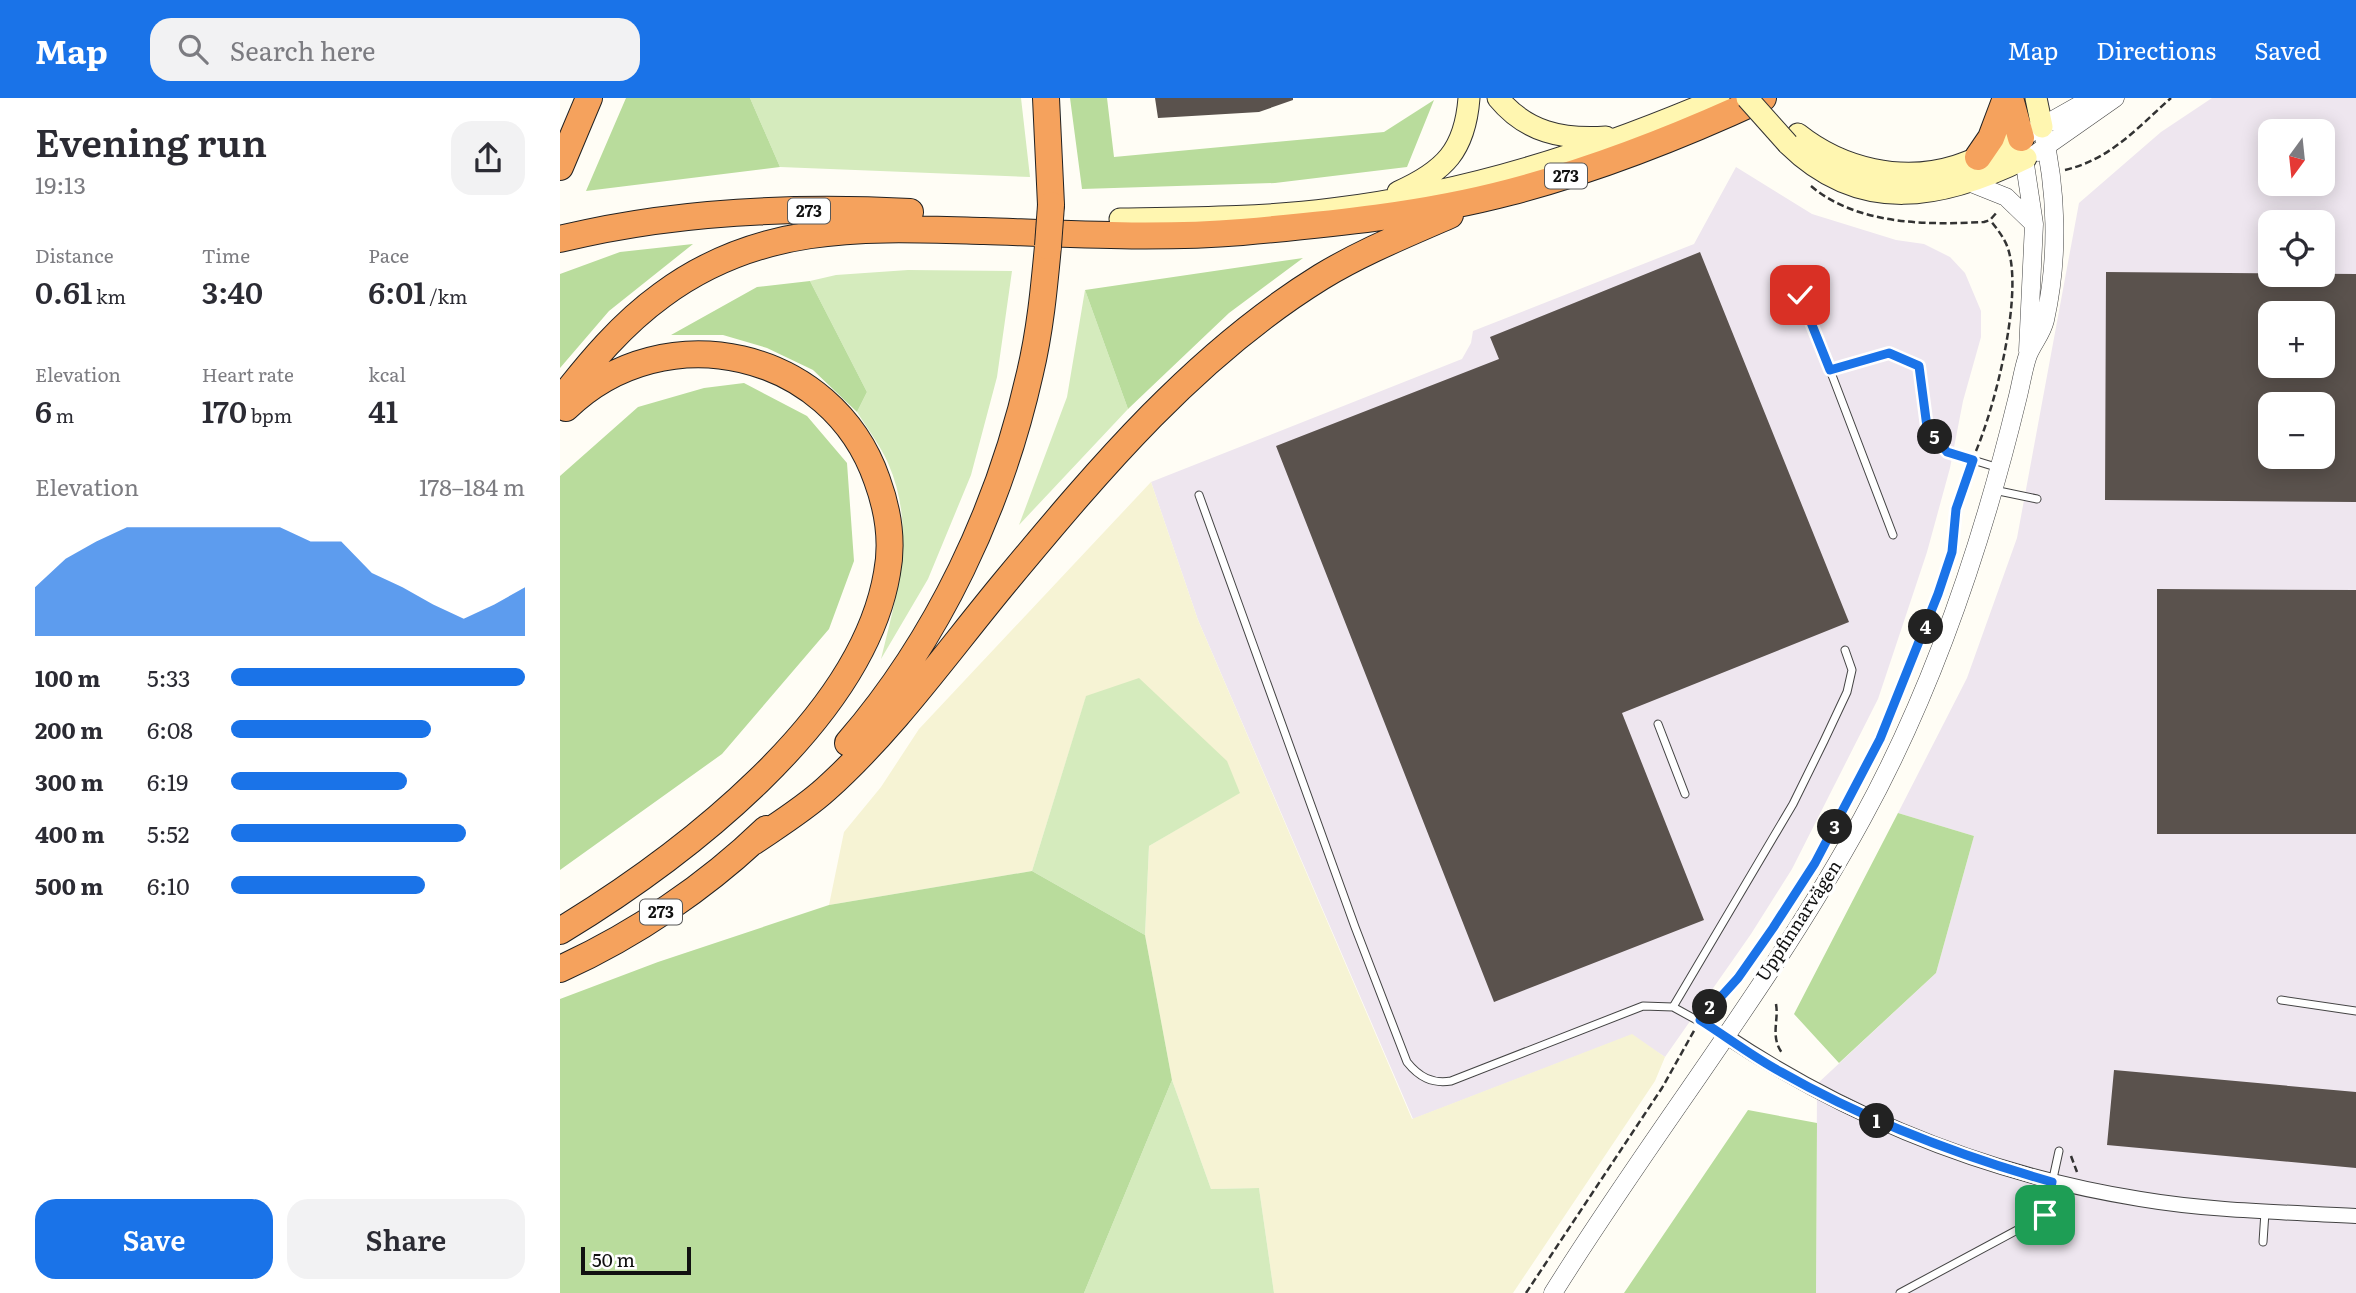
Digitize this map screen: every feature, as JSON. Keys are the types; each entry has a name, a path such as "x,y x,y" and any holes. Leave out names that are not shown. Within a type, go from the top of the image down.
{"highway":[{"path":"560,167 589,98"},
{"path":"753,842 829,766 868,720 925,635 961,568 989,504 1019,416 1040,320 1051,205 1046,98"},
{"name":"273","path":"560,970 590,956 674,904 753,842 792,816 851,765 891,721 1091,480 1147,418 1201,367 1279,304 1373,249 1507,193 1643,151 1763,98"},
{"path":"2008,98 2034,143"},
{"path":"1978,157 1991,138 2008,98"},
{"path":"560,401 584,369 621,329 663,294 710,266 760,246 814,233 873,229 1119,235 1239,232 1386,216 1507,193"},
{"name":"273","path":"560,239 641,223 772,211 870,210 1120,219"},
{"path":"560,414 578,397 611,376 644,363 683,354 724,356 759,362 793,378 827,401 855,432 872,466 889,526 888,573 877,609 858,653 833,695 752,786 692,840 630,886 560,931"}],"main road":[{"path":"1370,204 1422,181 1453,154 1466,127 1469,98"},
{"name":"273","path":"1498,98 1524,123 1545,133 1587,139 1632,135"},
{"name":"273","path":"1120,219 1230,218 1370,204 1442,191 1512,174 1632,135 1719,98"},
{"path":"1747,98 1793,139 1810,144 1846,162 1884,172 1929,172 2034,143"},
{"path":"1763,98 1793,139 1800,156 1836,179 1879,192 1928,192 1971,183 2034,143"},
{"path":"2034,143 2036,98"}],"street":[{"path":"2034,143 2092,98"},
{"path":"2034,143 2115,98"},
{"name":"Uppfinnarvägen","path":"2028,355 2044,324 2052,272 2054,201 2051,173 2034,143"},
{"name":"Uppfinnarvägen","path":"1553,1293 1834,869 1893,760 1936,659 1993,490 2028,355 2034,223 2034,143"},
{"path":"1971,183 2006,197 2034,223"},
{"path":"1724,1035 1778,1071 1851,1110 1924,1141 2052,1182 2142,1200 2356,1216"}],"lane":[{"path":"1800,295 1893,535"},
{"path":"1830,370 1889,353 1919,366 1927,427 1947,452 1999,469"},
{"path":"1993,490 2037,499"},
{"path":"1199,495 1355,927 1407,1062 1415,1071 1431,1080 1451,1081 1643,1006 1673,1007 1724,1035"},
{"path":"1673,1007 1793,804 1824,741 1847,692 1852,670 1845,650"},
{"path":"1658,724 1685,794"},
{"path":"2281,1000 2356,1011"},
{"path":"1900,1293 2045,1215 2059,1151"},
{"path":"2263,1242 2265,1211"}],"path":[{"path":"2051,173 2097,160 2114,150 2171,98"},
{"path":"1526,1293 1662,1088 1700,1020 1738,978 1815,863 1880,739 1952,552 1956,509 1992,408 2004,358 2010,303 2009,252 1990,220 2006,197"},
{"path":"1776,1004 1775,1043 1790,1062"}],"shaded area":[{"path":"2212,98 2356,98 2356,1293 1816,1293 1817,1084 1936,973 1974,836 1898,813 1967,678 2017,538 2079,203 2161,132"},
{"path":"1736,167 1812,214 1896,240 1924,244 1950,257 1965,273 1981,311 1981,337 1963,401 1950,468 1927,552 1878,699 1792,869 1751,934 1665,1057 1631,1035 1413,1119 1198,620 1151,482 1462,359 1471,343 1473,331 1694,244"},
{"path":"1151,482 1198,620 1412,1119 1632,1034 1665,1057 1655,1081 1513,1293 1274,1293 1259,1188 1211,1189 1172,1080 1145,935 1149,846 1240,792 1086,697 1032,871 829,905 844,832 881,787 919,729"}],"green space":[{"path":"626,98 750,98 780,167 586,191"},
{"path":"750,98 1021,98 1030,177 780,167"},
{"path":"1070,98 1107,98 1114,157 1384,132 1434,100 1407,167 1275,183 1082,189"},
{"path":"693,244 609,311 560,368 560,274 620,252"},
{"path":"1303,258 1229,313 1128,409 1085,290"},
{"path":"908,270 1012,271 997,377 971,475 928,579 881,659 901,561 903,537 897,488 888,463 857,412 867,392 810,281 836,275"},
{"path":"810,281 867,392 857,412 813,370 767,348 723,335 671,335 757,287"},
{"path":"1085,290 1128,409 1019,525 1067,397"},
{"path":"744,383 807,416 847,463 854,561 829,629 722,754 560,870 560,476 638,407 704,388"},
{"path":"1139,678 1227,761 1240,793 1149,846 1145,935 1032,871 1086,696"},
{"path":"1898,813 1974,836 1936,973 1839,1063 1794,1014"},
{"path":"1032,871 1145,935 1172,1080 1084,1293 560,1293 560,999 658,962 829,905"},
{"path":"1172,1080 1211,1189 1259,1188 1274,1293 1084,1293"},
{"path":"1748,1110 1817,1123 1816,1293 1624,1293"}],"building":[{"path":"1155,98 1293,100 1259,112 1158,118"},
{"path":"1700,252 1849,622 1622,713 1704,920 1494,1002 1276,446 1499,359 1490,337"},
{"path":"2106,272 2258,273 2258,287 2335,287 2335,274 2356,274 2356,502 2105,500"},
{"path":"2157,589 2356,590 2356,834 2157,834"},
{"path":"2114,1070 2356,1092 2356,1168 2107,1145"}],"route":[{"path":"1800,295 1830,370 1889,353 1919,366 1927,427 1947,452 1973,460 1956,509 1952,552 1938,594 1900,692 1853,795 1815,863 1773,928 1738,978 1700,1020 1778,1071 1851,1110 1924,1141 1995,1166 2052,1182 2045,1215"}]}
